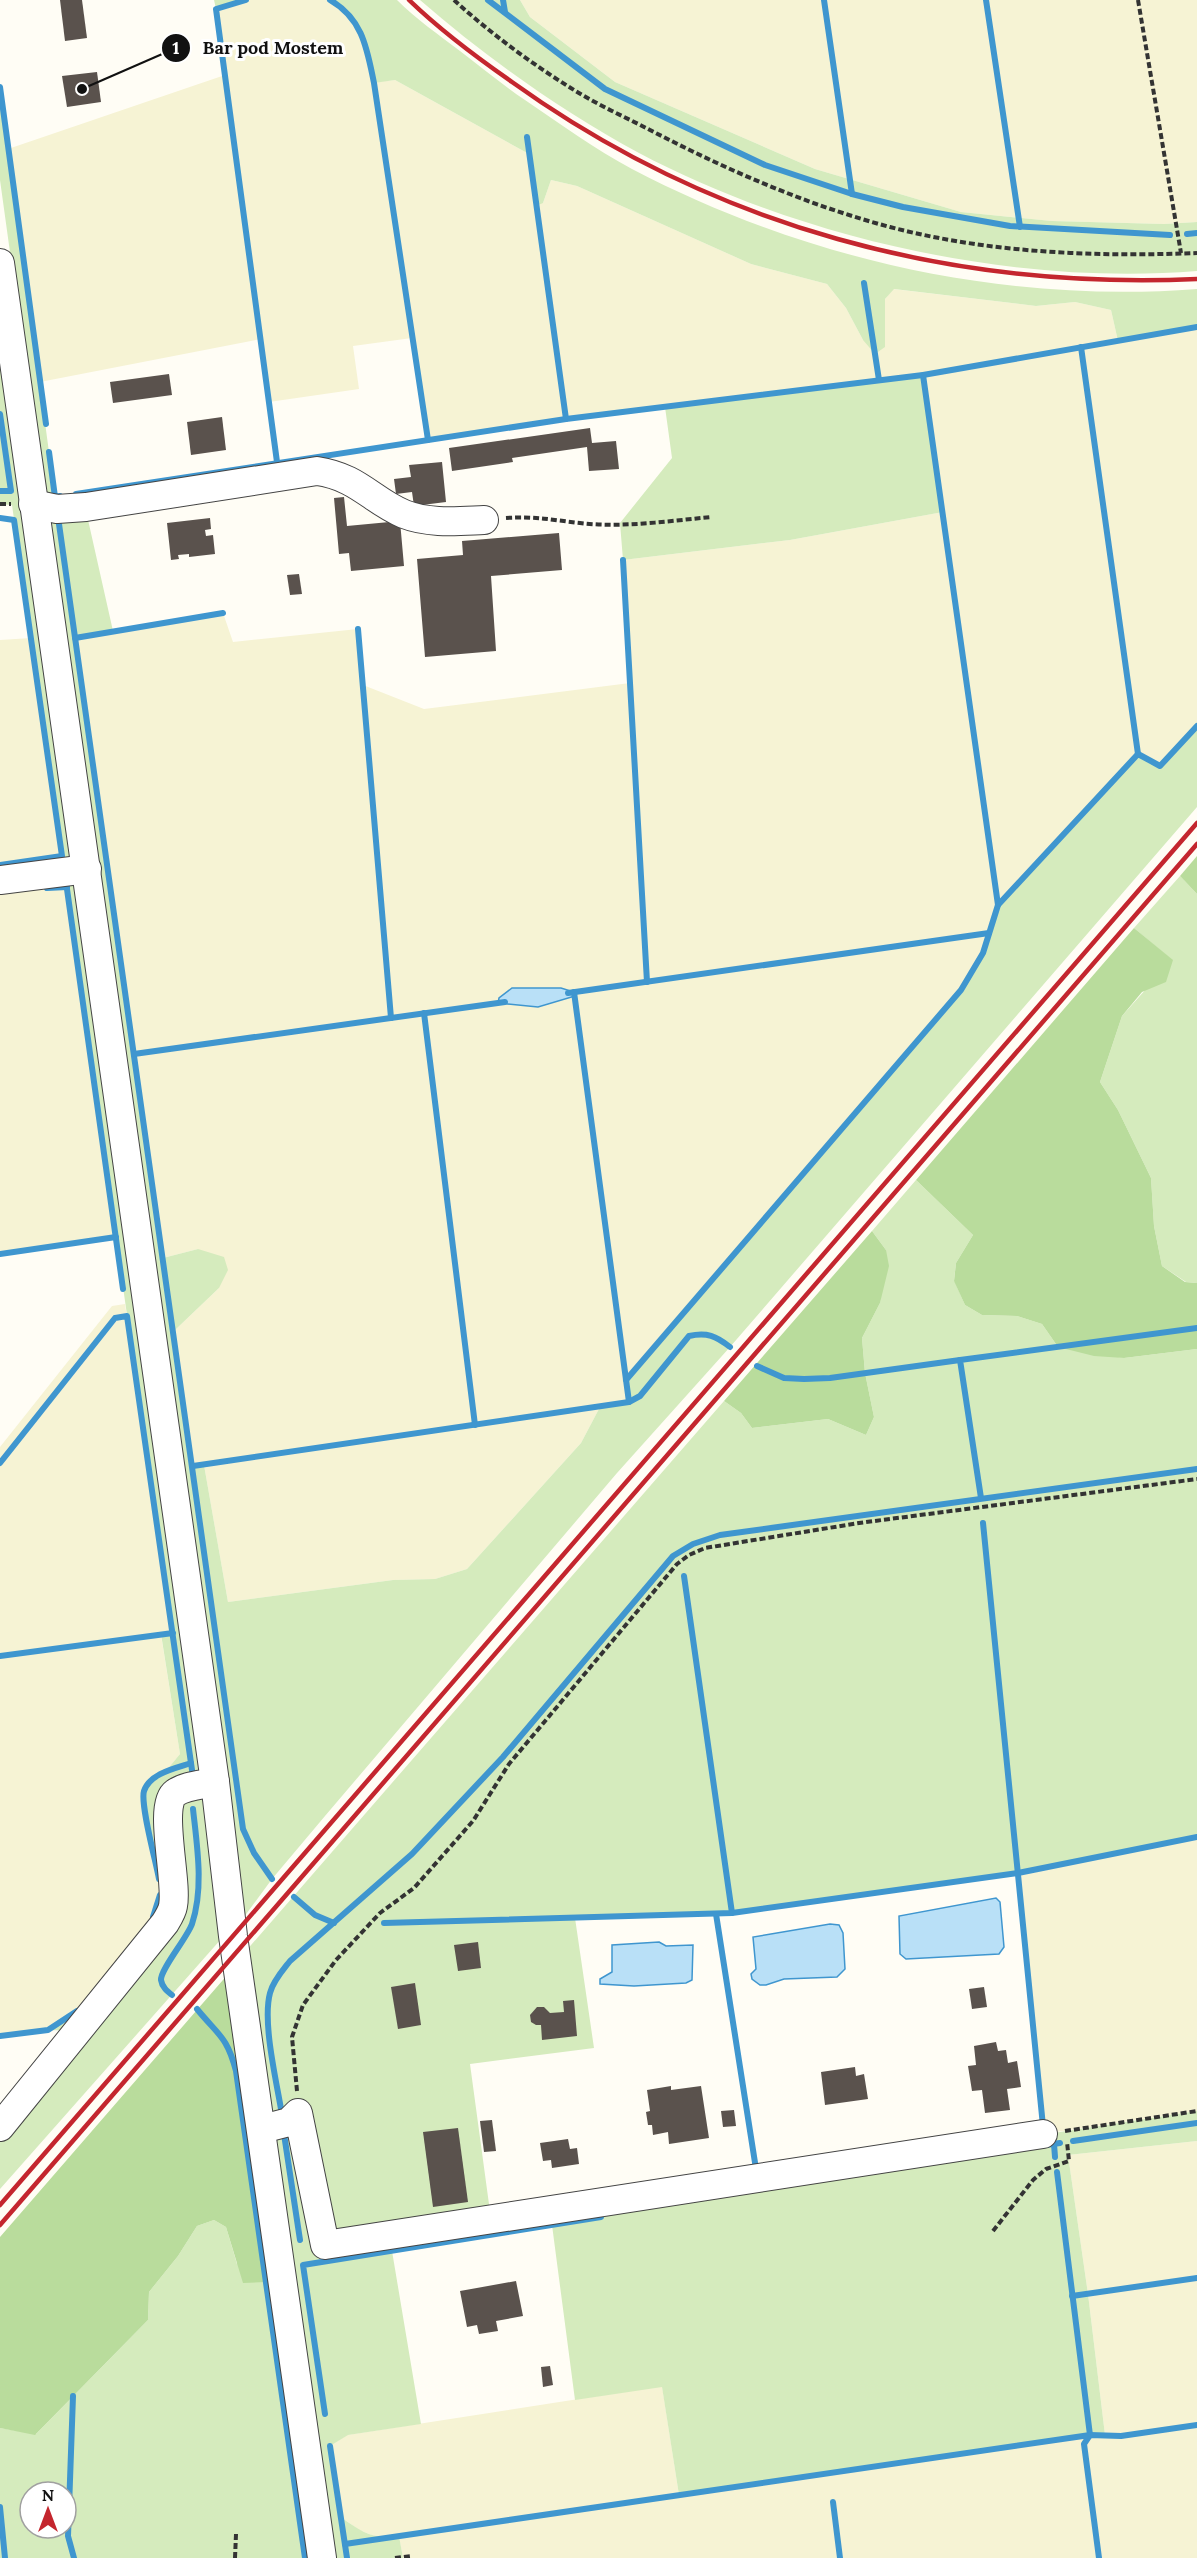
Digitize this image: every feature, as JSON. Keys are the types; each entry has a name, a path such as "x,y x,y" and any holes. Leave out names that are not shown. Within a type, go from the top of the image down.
{"street":[{"path":"0,263 87,869 215,1782 233,1936 322,2558"},
{"path":"33,504 57,508 86,507 317,471 335,473 404,514 423,519 447,521 484,520"},
{"path":"0,880 87,869"},
{"path":"0,2127 148,1947 165,1923 173,1907 174,1887 168,1805 176,1792 215,1782"},
{"path":"262,2129 289,2122 298,2113"},
{"path":"298,2113 325,2245"},
{"path":"280,2253 1054,2132"}],"path":[{"path":"454,0 480,24 574,91 727,167 778,190 835,210 891,227 1017,248 1074,253 1197,253"},
{"path":"1138,0 1181,253"},
{"path":"484,520 530,516 580,523 620,524 711,517"},
{"path":"298,2113 292,2037 303,2005 336,1960 380,1913 414,1888 473,1821 509,1764 677,1564 689,1555 705,1548 859,1523 1197,1479"},
{"path":"993,2231 1040,2174 1046,2169 1069,2161 1054,2132 1197,2110"},
{"path":"235,2558 236,2534"},
{"path":"395,2558 411,2556"}],"shaded area":[{"path":"246,0 330,0 355,23 365,40 374,82 395,80 529,154 543,203 551,180 577,186 751,264 827,284 846,308 863,340 885,325 885,299 893,289 1036,306 1075,302 1111,310 1118,341 1197,327 1197,726 1160,766 1138,754 999,905 983,953 961,990 626,1380 629,1402 600,1407 581,1443 467,1569 435,1579 393,1580 228,1602 204,1465 193,1466 174,1331 219,1288 198,1249 163,1258 75,638 223,613 233,642 358,629 363,685 424,709 630,683 623,560 790,540 943,512 923,375 566,419 428,440 412,338 353,346 359,389 269,402 261,339 40,382 8,149 225,75 216,9"},
{"path":"520,0 1197,0 1197,222 1164,224 1052,221 961,212 815,169 615,82 530,17"},
{"path":"31,638 116,1237 0,1254 0,640"},
{"path":"125,1304 173,1633 161,1635 180,1754 166,1771 151,1780 154,1849 160,1885 160,1901 154,1916 74,2014 48,2030 0,2036 0,1447 112,1306"},
{"path":"1197,1837 1197,2111 1043,2134 1018,1873"},
{"path":"1197,2141 1197,2558 403,2558 399,2537 382,2539 359,2530 341,2517 330,2446 347,2435 662,2386 679,2495 1090,2435 1105,2435 1068,2155"}],"green space":[{"path":"214,0 246,0 216,9"},
{"path":"330,0 397,0 428,27 509,88 605,153 632,169 698,201 766,228 835,250 906,268 978,281 1051,289 1124,292 1197,289 1197,327 1118,341 1111,310 1075,302 1036,306 894,289 885,299 885,347 875,354 863,340 846,308 827,284 751,264 577,186 551,180 543,203 536,206 529,154 395,80 374,83 366,47 357,26 350,16"},
{"path":"420,0 520,0 530,17 615,82 815,169 961,212 1052,221 1164,224 1197,222 1197,271 1127,274 1056,271 983,263 910,250 839,232 769,210 702,183 639,153 581,120 525,82"},
{"path":"0,87 55,497 82,493 113,631 75,638 163,1258 198,1249 224,1257 228,1270 219,1288 174,1331 193,1466 204,1465 228,1602 393,1580 435,1579 467,1569 581,1443 600,1407 629,1402 626,1380 961,990 983,953 998,905 1138,754 1160,766 1197,726 1197,807 730,1347 617,1473 272,1879 241,1921 0,180"},
{"path":"0,335 139,1301 222,1938 0,2189 0,2127 77,2031 48,2030 74,2014 154,1916 160,1901 160,1885 144,1806 144,1791 151,1780 166,1771 180,1754 161,1634 172,1632 12,505 0,504"},
{"path":"923,375 943,512 790,540 623,560 620,523 672,458 665,407"},
{"path":"1197,856 1197,894 1180,876"},
{"path":"1180,876 1197,894 1197,1283 1186,1282 1162,1266 1154,1226 1151,1178 1118,1110 1100,1082 1122,1016 1172,960 1134,928"},
{"path":"1134,928 1173,960 1166,982 1142,992 1122,1016 1100,1082 1118,1110 1151,1178 1154,1226 1162,1266 1185,1282 1197,1283 1197,1349 1124,1358 1094,1356 1058,1347 1042,1324 1017,1316 982,1315 965,1305 954,1281 956,1263 973,1235 916,1180"},
{"path":"916,1180 973,1235 956,1263 954,1280 965,1305 982,1315 1017,1316 1042,1324 1058,1347 1124,1358 1197,1349 1197,1837 1018,1873 732,1913 575,1918 594,2048 470,2064 491,2219 1197,2111 1197,2141 1068,2155 1105,2435 1090,2435 679,2495 662,2387 575,2400 552,2225 392,2251 421,2424 348,2435 330,2446 341,2517 368,2534 382,2537 399,2536 403,2558 333,2558 245,1952 724,1401 741,1413 752,1428 828,1419 866,1435 874,1417 865,1373 862,1338 880,1303 886,1250 872,1231"},
{"path":"872,1231 886,1250 889,1266 880,1303 862,1338 865,1373 874,1417 866,1435 828,1419 752,1428 741,1413 724,1401"},
{"path":"229,1973 260,2185 252,2186 266,2282 243,2283 226,2227 214,2220 197,2226 178,2256 149,2292 148,2320 35,2435 0,2428 0,2237"},
{"path":"252,2185 260,2185 313,2558 0,2558 0,2428 36,2434 148,2320 149,2292 178,2256 197,2226 214,2220 226,2227 237,2264"}],"water":[{"path":"512,988 561,988 574,992 575,996 538,1007 498,1003 499,998"},
{"path":"996,1898 1000,1902 1004,1947 999,1954 906,1959 900,1954 899,1916"},
{"path":"830,1924 839,1925 843,1933 845,1969 837,1977 784,1979 766,1985 760,1985 752,1979 751,1974 756,1969 753,1937"},
{"path":"659,1942 666,1946 693,1945 692,1980 686,1983 634,1986 600,1984 600,1979 612,1972 612,1945"}],"building":[{"path":"60,0 82,0 87,38 65,41"},
{"path":"97,72 101,102 67,107 62,76"},
{"path":"169,374 172,395 113,403 110,382"},
{"path":"222,417 226,450 191,455 187,422"},
{"path":"590,428 592,443 616,441 619,469 589,471 587,447 512,458 513,462 452,471 449,448"},
{"path":"442,462 446,502 414,506 412,492 396,494 394,479 411,477 409,465"},
{"path":"344,497 347,526 400,521 404,566 351,571 349,553 339,554 334,498"},
{"path":"210,518 211,529 205,530 206,536 213,535 215,554 189,557 189,554 178,555 179,559 171,560 167,523"},
{"path":"559,533 562,570 491,576 496,651 425,657 417,559 463,555 462,541"},
{"path":"299,574 302,594 290,595 287,575"},
{"path":"478,1942 481,1968 458,1971 454,1945"},
{"path":"415,1983 421,2025 398,2029 391,1987"},
{"path":"984,1987 987,2007 972,2009 969,1989"},
{"path":"574,2000 577,2036 542,2040 541,2025 531,2022 530,2015 537,2007 544,2007 550,2013 564,2012 563,2001"},
{"path":"996,2042 998,2051 1006,2050 1008,2063 1017,2061 1021,2087 1007,2089 1010,2110 985,2113 982,2090 972,2091 968,2066 976,2065 974,2046"},
{"path":"855,2067 856,2076 864,2074 868,2099 825,2105 821,2072"},
{"path":"671,2086 671,2090 701,2086 709,2138 669,2144 668,2132 653,2135 652,2125 648,2125 646,2112 650,2111 647,2090"},
{"path":"734,2110 736,2126 723,2127 721,2111"},
{"path":"492,2120 496,2151 484,2152 480,2121"},
{"path":"458,2128 468,2202 433,2207 423,2132"},
{"path":"568,2139 570,2149 577,2148 579,2164 552,2168 551,2160 543,2161 540,2143"},
{"path":"516,2281 523,2316 496,2321 498,2331 479,2334 477,2325 467,2327 460,2291"},
{"path":"550,2366 553,2385 543,2387 541,2367"}],"waterway":[{"path":"246,0 216,9 277,462"},
{"path":"330,0 350,16 357,26 369,58 428,440"},
{"path":"488,0 605,89 765,165 852,194 903,207 1010,226 1170,235"},
{"path":"503,0 505,12"},
{"path":"824,0 852,194"},
{"path":"986,0 1020,227"},
{"path":"0,87 46,424"},
{"path":"527,137 566,419"},
{"path":"1187,234 1197,233"},
{"path":"864,283 879,380"},
{"path":"76,494 566,419 923,375 1197,327"},
{"path":"1081,347 1138,754"},
{"path":"923,375 998,905"},
{"path":"0,414 11,491 0,491"},
{"path":"49,452 55,497 60,496"},
{"path":"0,518 14,520 62,856 0,865"},
{"path":"59,524 243,1829 254,1853 272,1879"},
{"path":"623,560 647,982"},
{"path":"75,638 223,613"},
{"path":"358,629 391,1018"},
{"path":"626,1380 961,990 983,953 998,905 1138,754 1160,766 1197,726"},
{"path":"66,882 123,1289"},
{"path":"47,888 67,887"},
{"path":"568,993 989,933"},
{"path":"574,992 629,1402"},
{"path":"134,1054 505,1002"},
{"path":"424,1013 475,1425"},
{"path":"0,1254 116,1237"},
{"path":"0,1463 115,1318 127,1316 193,1777"},
{"path":"981,1498 960,1360 1197,1328"},
{"path":"193,1466 629,1402 640,1396 689,1336 701,1334 711,1336 730,1347"},
{"path":"757,1366 784,1378 804,1379 830,1378 960,1360"},
{"path":"282,2115 271,2053 268,2020 270,1993 278,1976 290,1961 412,1854 503,1757 673,1556 693,1544 720,1535 1197,1469"},
{"path":"983,1523 1043,2126"},
{"path":"684,1576 732,1913"},
{"path":"0,1656 173,1633"},
{"path":"159,1879 146,1820 144,1791 147,1785 158,1776 191,1763"},
{"path":"172,1995 162,1985 162,1975 192,1924 198,1896 199,1882 193,1809"},
{"path":"384,1923 732,1913 1018,1873 1197,1837"},
{"path":"153,1917 160,1895"},
{"path":"294,1897 315,1915 334,1923"},
{"path":"716,1914 756,2169"},
{"path":"197,2009 225,2043 236,2071 305,2558"},
{"path":"0,2036 48,2030 77,2011"},
{"path":"1073,2141 1197,2123"},
{"path":"284,2134 300,2240"},
{"path":"1046,2145 1060,2143"},
{"path":"1054,2144 1055,2157"},
{"path":"1057,2172 1090,2435 1084,2444 1099,2558"},
{"path":"325,2414 303,2265 601,2217"},
{"path":"1072,2296 1197,2278"},
{"path":"73,2396 68,2536 74,2558"},
{"path":"345,2544 1090,2435 1121,2436 1197,2425"},
{"path":"330,2446 347,2558"},
{"path":"833,2502 840,2558"},
{"path":"0,2507 5,2558"}],"railway":[{"path":"409,0 485,63 589,133 670,176 752,211 838,239 925,260 1014,273 1105,280 1197,279"},
{"path":"0,2205 1197,823"},
{"path":"0,2225 1197,844"}],"place":[{"name":"Bar pod Mostem","path":"82,89"}]}
